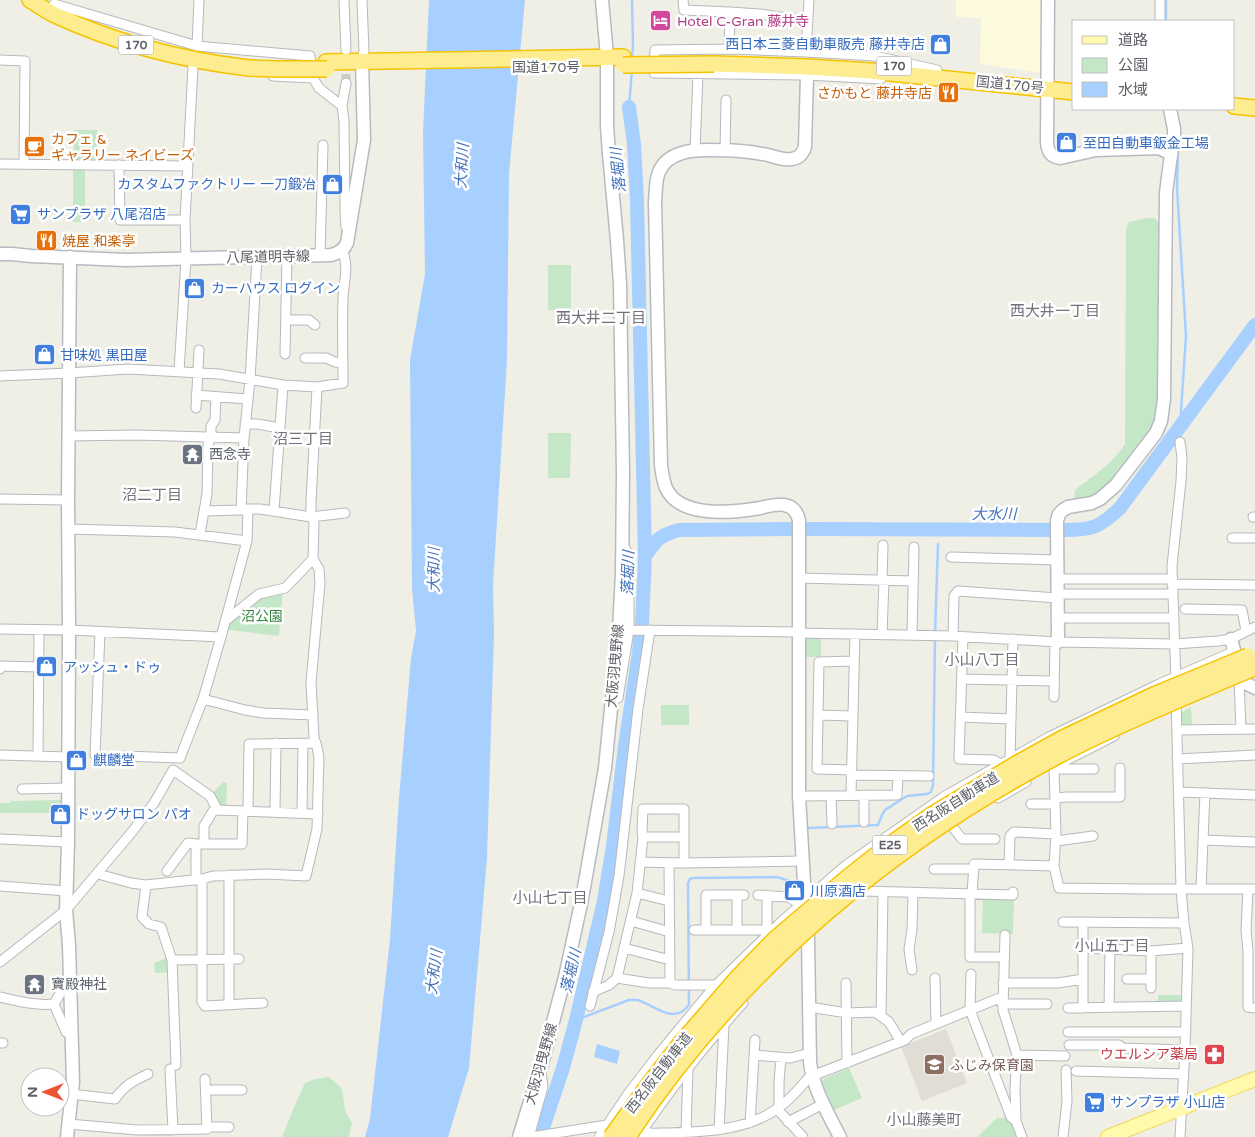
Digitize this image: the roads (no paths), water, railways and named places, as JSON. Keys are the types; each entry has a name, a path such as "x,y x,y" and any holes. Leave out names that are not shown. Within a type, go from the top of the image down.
{"highway":[{"name":"国道170号","path":"30,0 51,6 96,32 123,42 193,60 249,64 278,69 368,64 805,59 937,70 1047,84 1072,91"},
{"name":"国道170号","path":"714,60 919,76 1047,84 1072,83"},
{"path":"1235,98 1255,100"},
{"path":"1235,106 1255,108"},
{"name":"西名阪自動車道","path":"609,1131 680,1044 775,939 885,848 930,816 1063,738 1156,694 1246,656"},
{"name":"西名阪自動車道","path":"636,1136 690,1053 754,981 812,926 883,867 927,835 1018,779 1075,748 1157,708 1246,656"}],"main road":[{"path":"1108,1137 1255,1079"}],"street":[{"path":"197,46 199,0"},
{"path":"344,0 346,50"},
{"path":"345,246 364,140 368,64 364,51 362,0"},
{"path":"602,0 602,61"},
{"path":"683,0 684,10 760,14 808,21"},
{"path":"806,52 809,0"},
{"path":"1048,0 1047,143 1048,150 1052,155 1060,158 1096,150 1159,148 1172,154"},
{"path":"1160,0 1160,20"},
{"path":"51,6 197,46 310,56 313,78 319,88 342,106"},
{"path":"51,6 85,35 140,52 193,66 243,74 313,78"},
{"path":"729,49 730,12"},
{"path":"919,76 879,79 807,75 654,73 655,50 729,49 876,56 937,70"},
{"path":"0,60 25,61 24,164"},
{"name":"大阪羽曳野線","path":"519,1137 540,1070 565,977 582,899 604,768 619,629 624,474 620,284 618,240 612,197 602,61"},
{"path":"179,371 186,259 185,220 193,66"},
{"path":"696,150 698,74"},
{"path":"807,75 805,147 798,157 785,159 748,151 696,150 673,156 659,172 656,182 655,202 661,465 666,488 671,496 689,508 700,510 742,510 780,504 792,508 797,513 799,522 799,796 803,893 808,938 810,1053 812,1076 823,1104 840,1137"},
{"path":"0,376 128,369 220,374 283,386 317,387 343,383 342,298 346,276 346,258 344,121 342,106 346,83"},
{"path":"725,150 726,100"},
{"path":"1054,697 1057,618 1057,530 1060,514 1068,508 1092,503 1100,499 1116,485 1156,434 1161,421 1164,399 1166,193 1174,138 1170,110"},
{"path":"320,256 323,145"},
{"path":"0,164 187,166"},
{"path":"119,165 120,220 185,220"},
{"name":"八尾道明寺線","path":"0,254 126,260 257,258 332,256 345,246"},
{"path":"70,257 68,842 66,910 69,945 72,1094 68,1131 174,1130 229,1127"},
{"path":"285,354 287,257"},
{"path":"124,756 180,758 203,699 247,540 244,438 250,380 257,258"},
{"path":"286,320 309,320 315,325"},
{"path":"196,408 199,350"},
{"path":"305,358 326,358 343,363"},
{"path":"274,512 283,386"},
{"path":"98,874 146,885 229,875 306,876 317,829 318,814 319,758 312,715 311,682 320,583 319,569 313,559 314,521 311,517 310,502 317,387"},
{"path":"196,395 248,399"},
{"path":"200,534 207,494 208,445 211,437 211,426 215,420 216,397"},
{"path":"245,424 280,428"},
{"path":"68,436 136,435 244,438"},
{"path":"1180,442 1182,458 1181,481 1172,566 1181,889 1188,948 1186,1032 1180,1137"},
{"path":"0,499 68,500"},
{"path":"204,511 245,509 311,517 344,513"},
{"path":"68,529 176,532 247,540"},
{"path":"1232,538 1255,538"},
{"path":"612,703 618,699 632,630 630,563 622,541"},
{"path":"882,635 883,545"},
{"path":"912,635 914,547"},
{"path":"951,557 1057,560"},
{"path":"225,621 259,594 285,588 313,559"},
{"path":"798,578 913,581"},
{"path":"1057,579 1255,585"},
{"path":"953,636 954,596 958,591 1057,596 1173,594"},
{"path":"1185,609 1242,610 1246,631 1246,656 1241,679 1241,729"},
{"path":"1057,618 1173,618"},
{"path":"1246,631 1255,627"},
{"path":"0,629 221,637"},
{"path":"38,756 39,630"},
{"path":"632,630 963,636 1013,640 1174,644 1218,641 1246,656"},
{"path":"590,1006 619,876 649,630"},
{"path":"95,755 100,632"},
{"path":"851,796 854,634"},
{"path":"963,636 960,759 994,760 1000,764"},
{"path":"1010,758 1013,640"},
{"path":"599,1137 609,1131 628,1094 691,1014 803,893 945,796 1048,737 1175,677 1246,656"},
{"path":"854,661 819,662 817,769 898,776 929,776"},
{"path":"0,669 0,666 38,667"},
{"path":"962,679 1054,681"},
{"path":"1241,679 1245,684 1255,688"},
{"path":"636,1136 688,1067 774,970 862,891 952,826 1020,786 1114,736 1241,679"},
{"path":"203,699 263,713 312,715"},
{"path":"818,715 853,716"},
{"path":"961,717 1011,719"},
{"path":"1178,730 1255,729"},
{"path":"275,812 276,743"},
{"path":"167,871 188,844 242,844 246,811 249,744 316,743"},
{"path":"302,813 303,744"},
{"path":"0,755 68,757"},
{"path":"1178,759 1255,755"},
{"path":"1054,768 1094,769"},
{"path":"1054,768 1056,837 1054,866 1059,888 1252,889 1251,922 1246,931 1252,966 1248,1007 1255,1008"},
{"path":"1031,804 1055,801 1068,797 1120,797 1120,768"},
{"path":"0,962 66,910 132,832 154,803 173,770 210,796 217,810"},
{"path":"799,796 897,795 898,776"},
{"path":"22,788 36,792 68,788"},
{"path":"1179,792 1255,795"},
{"path":"1200,889 1205,793"},
{"path":"864,795 864,822"},
{"path":"831,796 832,824"},
{"path":"593,992 609,985 618,978 637,893 643,837 643,809 684,809 684,863"},
{"path":"263,1003 206,1006 202,1002 199,879 200,844 204,826 213,811 217,810 318,814"},
{"path":"952,826 962,839 995,840"},
{"path":"1009,865 1010,836 1014,832 1056,837 1092,836"},
{"path":"643,837 684,837"},
{"path":"0,839 68,842"},
{"path":"1203,840 1255,842"},
{"path":"640,862 802,861"},
{"path":"669,863 670,983"},
{"path":"1004,957 970,956 971,894 974,864 1054,866"},
{"path":"934,868 974,870"},
{"path":"229,875 234,959 229,1004"},
{"path":"146,885 142,917 148,924 161,927 172,960 174,1130"},
{"path":"0,886 67,891"},
{"path":"862,891 1013,895 1013,892"},
{"path":"881,1016 883,892"},
{"path":"912,970 909,949 912,930 913,892"},
{"path":"637,893 669,901"},
{"path":"768,932 763,895 788,896 803,893"},
{"path":"706,930 706,895 740,895 737,930"},
{"path":"631,921 670,932"},
{"path":"1063,922 1184,923"},
{"path":"1082,1008 1083,922"},
{"path":"694,930 768,932"},
{"path":"1004,936 1002,1001 1017,1055 1016,1121 1022,1137"},
{"path":"624,948 670,960"},
{"path":"1083,948 1151,951 1188,948"},
{"path":"1109,1007 1110,949"},
{"path":"1127,979 1151,984 1151,951"},
{"path":"172,960 234,959"},
{"path":"971,974 970,1010 1011,1117 1016,1121"},
{"path":"54,1004 70,978"},
{"path":"618,978 649,983 670,983 675,986 716,985"},
{"path":"934,978 936,1024"},
{"path":"1003,983 1058,983 1082,979"},
{"path":"846,983 847,1063"},
{"path":"0,997 38,1004 54,1004"},
{"path":"540,1070 543,1087 531,1137 548,1134 609,1131 636,1136 686,1132 698,1135 724,1132 778,1108 812,1076 901,1042 911,1034 970,1010 1002,1001 1046,1004"},
{"path":"54,1004 66,1032 71,1035"},
{"path":"1068,1008 1186,1006"},
{"path":"809,1007 847,1013 875,1012 889,1022 901,1042"},
{"path":"724,1025 724,1132"},
{"path":"1068,1032 1186,1032"},
{"path":"750,1122 755,1040"},
{"path":"1069,1045 1118,1045 1123,1048 1185,1050"},
{"path":"754,1055 790,1058 810,1053"},
{"path":"1017,1055 1065,1056"},
{"path":"781,1057 778,1108 788,1122 803,1137"},
{"path":"686,1132 688,1067"},
{"path":"1063,1137 1067,1100 1066,1070"},
{"path":"1076,1071 1184,1074"},
{"path":"72,1094 114,1098 132,1081 148,1074"},
{"path":"206,1078 207,1127"},
{"path":"206,1090 242,1090"},
{"path":"788,1122 823,1104"}],"water":[{"name":"大和川","path":"429,0 525,0 509,174 507,360 493,585 494,635 487,858 469,1068 448,1137 365,1137 370,1119 390,939 399,798 411,658 416,631 412,588 410,360 425,274 423,132"},
{"path":"597,1044 620,1051 617,1064 594,1057"}],"waterway":[{"name":"落堀川","path":"632,0 632,58"},
{"path":"1166,0 1166,20"},
{"name":"落堀川","path":"629,107 632,69"},
{"name":"落堀川","path":"540,1137 563,1068 604,901 642,623 645,556 637,201 634,144 629,107"},
{"path":"1178,150 1177,188 1186,336 1180,426"},
{"name":"大水川","path":"645,556 659,538 679,530 1064,530 1095,526 1106,520 1120,508 1255,325"},
{"path":"935,633 938,544"},
{"path":"805,830 808,828 878,825 885,810 907,796 931,792 933,785 935,638"},
{"path":"576,1020 629,1000 643,1002 670,1014 677,1014 689,1005 688,883 690,879 777,877 801,884"}],"tunnel":[{"path":"346,58 346,83"}],"place":[{"name":"Hotel C-Gran 藤井寺","path":"661,21"},
{"name":"西日本三菱自動車販売 藤井寺店","path":"941,44"},
{"name":"さかもと 藤井寺店","path":"948,93"},
{"name":"至田自動車鈑金工場","path":"1067,143"},
{"name":"カフェ & ギャラリー ネイビーズ","path":"35,147"},
{"name":"カスタムファクトリー 一刀鍛冶","path":"332,184"},
{"name":"サンプラザ 八尾沼店","path":"21,214"},
{"name":"焼屋 和楽亭","path":"46,241"},
{"name":"カーハウス ログイン","path":"195,288"},
{"name":"甘味処 黒田屋","path":"44,355"},
{"name":"西念寺","path":"193,454"},
{"name":"アッシュ・ドゥ","path":"47,667"},
{"name":"麒麟堂","path":"77,760"},
{"name":"ドッグサロン パオ","path":"60,814"},
{"name":"川原酒店","path":"794,891"},
{"name":"寶殿神社","path":"35,984"},
{"name":"ウエルシア薬局","path":"1214,1054"},
{"name":"ふじみ保育園","path":"934,1065"},
{"name":"サンプラザ 小山店","path":"1094,1102"}],"district":[{"name":"西大井一丁目","path":"1055,311"},
{"name":"西大井二丁目","path":"601,318"},
{"name":"沼三丁目","path":"303,439"},
{"name":"沼二丁目","path":"152,495"},
{"name":"小山八丁目","path":"982,660"},
{"name":"小山七丁目","path":"550,898"},
{"name":"小山五丁目","path":"1112,946"},
{"name":"小山藤美町","path":"924,1120"}],"park label":[{"name":"沼公園","path":"262,616"}]}
